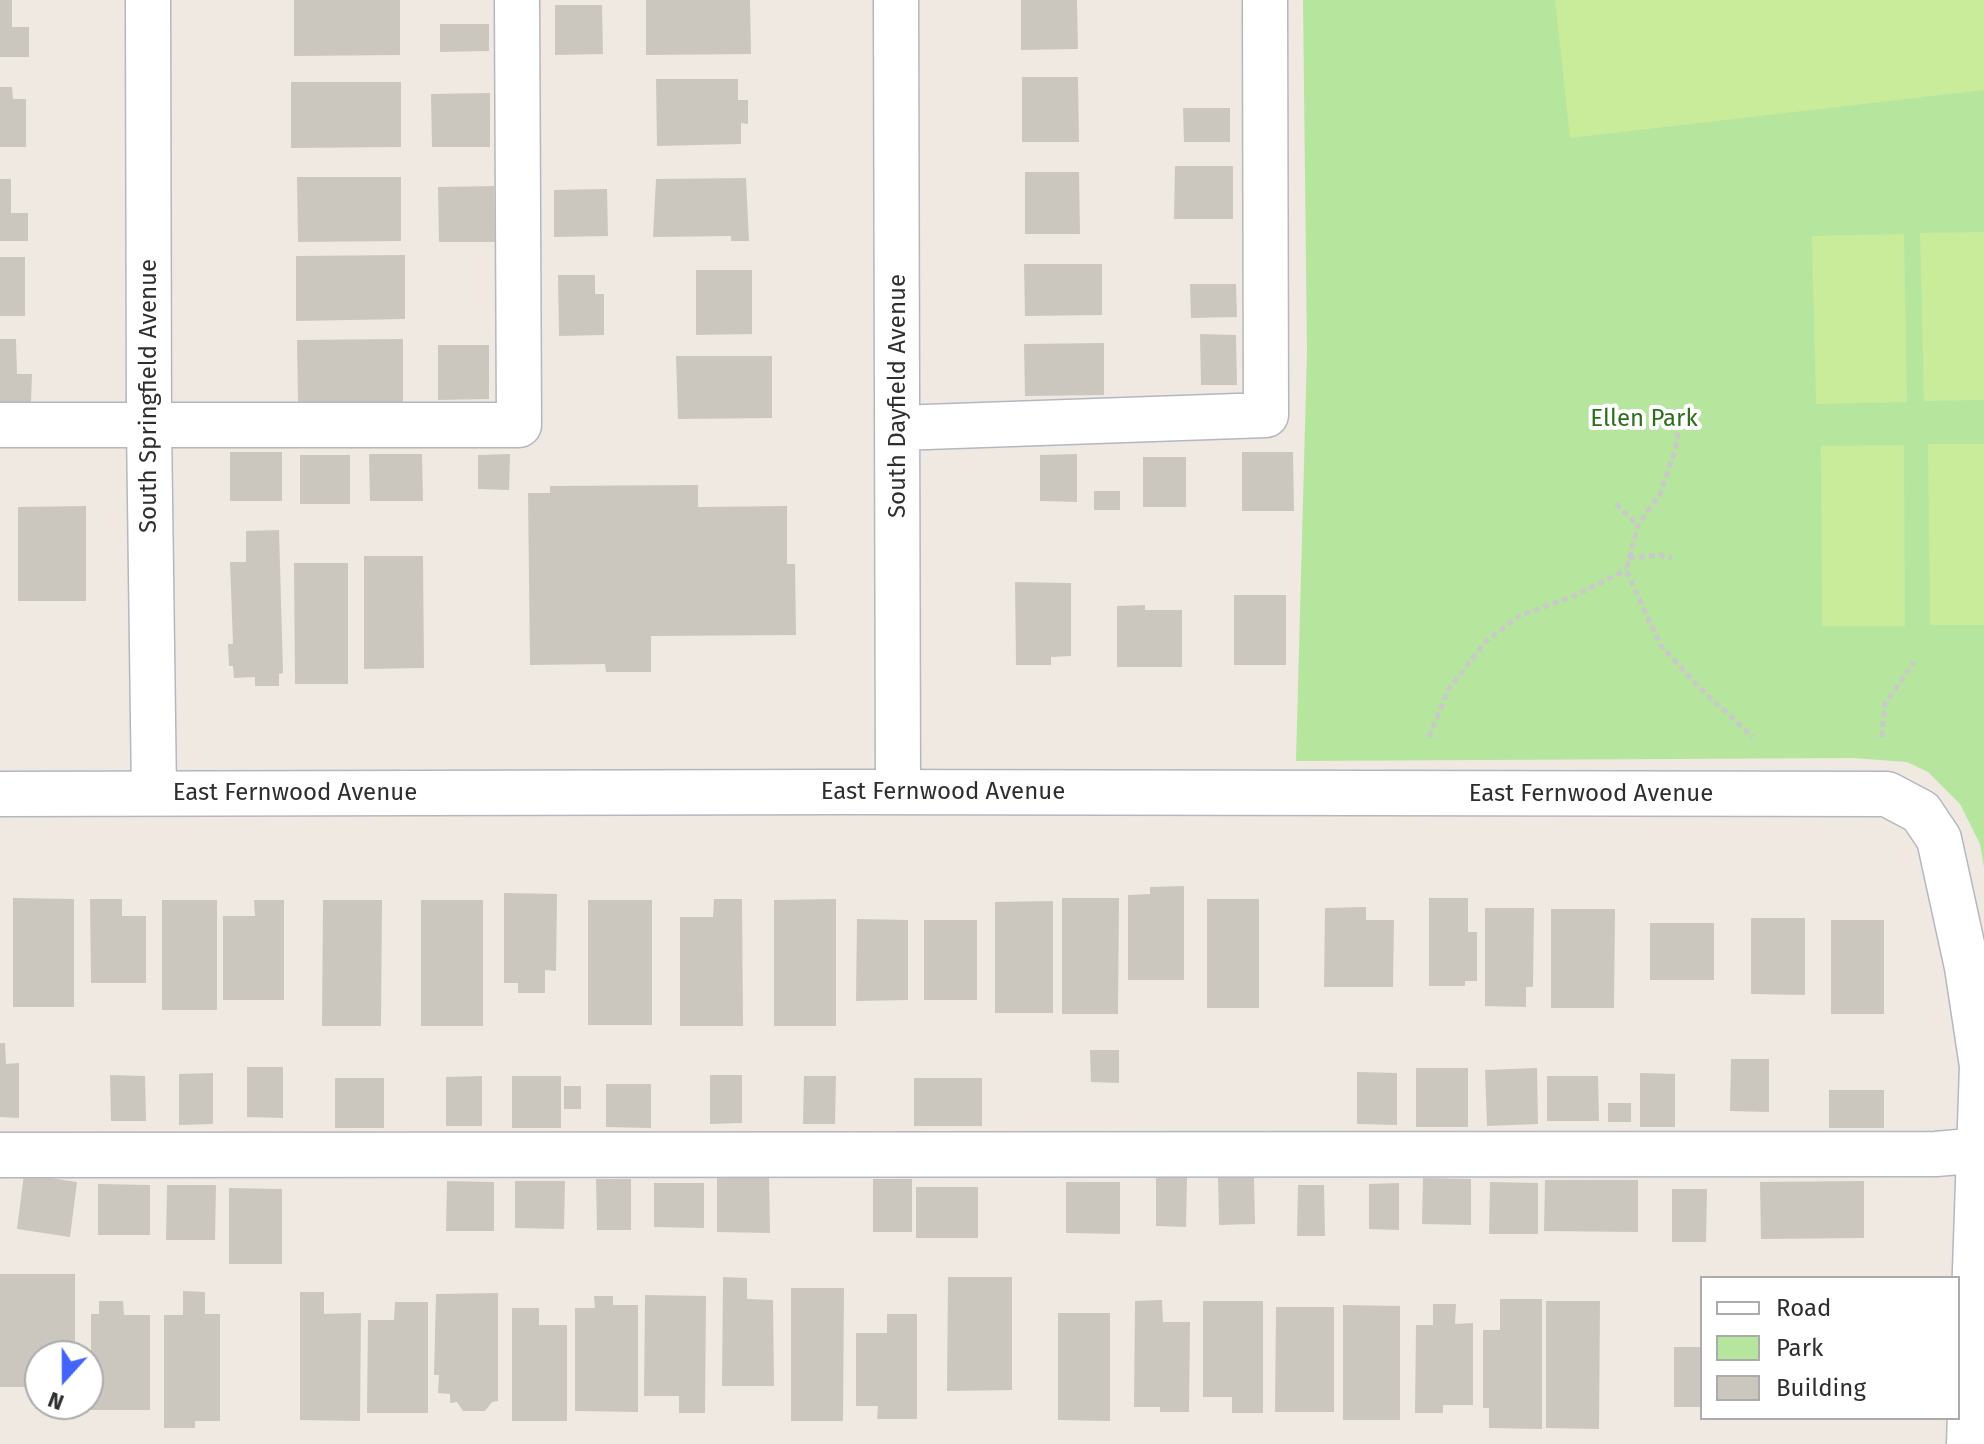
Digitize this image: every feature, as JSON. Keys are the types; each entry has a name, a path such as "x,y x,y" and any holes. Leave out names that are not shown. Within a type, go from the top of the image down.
{"street":[{"name":"South Springfield Avenue","path":"148,0 154,793"},
{"path":"0,425 519,425 517,0"},
{"name":"South Dayfield Avenue","path":"896,0 898,792"},
{"path":"898,428 1266,415 1265,0"},
{"name":"East Fernwood Avenue","path":"0,794 1887,794 1921,812 1939,839 1967,967 1982,1066 1981,1150"},
{"path":"0,1155 1936,1154 1981,1150 1969,1444"}],"path":[{"path":"1681,413 1675,451 1660,494 1638,525 1626,570 1661,646 1704,692 1753,737"},
{"path":"1616,504 1638,525"},
{"path":"1629,558 1660,555 1672,558"},
{"path":"1429,737 1448,690 1486,641 1519,616 1574,596 1626,570"},
{"path":"1882,737 1885,704 1914,662"}],"green space":[{"name":"Ellen Park","path":"1303,0 1984,0 1984,867 1980,844 1960,804 1928,772 1907,762 1853,758 1296,761 1307,352"},
{"path":"1555,0 1984,0 1984,90 1570,138"},
{"path":"1984,232 1984,400 1924,401 1920,233"},
{"path":"1904,234 1907,402 1816,404 1812,236"},
{"path":"1928,444 1984,444 1984,625 1930,625"},
{"path":"1904,445 1905,626 1822,626 1821,446"}],"building":[{"path":"0,0 12,0 12,27 29,27 29,57 0,57"},
{"path":"294,0 400,0 400,55 294,56"},
{"path":"646,0 750,0 751,54 646,55"},
{"path":"1021,0 1077,0 1078,49 1021,50"},
{"path":"555,5 602,5 603,54 555,55"},
{"path":"440,24 489,24 489,51 440,52"},
{"path":"1022,77 1078,77 1079,142 1022,142"},
{"path":"656,79 738,79 738,100 748,100 748,124 741,123 741,144 657,146"},
{"path":"291,82 401,82 401,147 291,148"},
{"path":"0,87 12,87 13,99 26,99 26,147 0,147"},
{"path":"490,93 490,147 432,147 431,94"},
{"path":"1183,108 1230,108 1230,142 1184,142"},
{"path":"1175,166 1233,166 1233,219 1174,219"},
{"path":"1025,172 1079,172 1080,234 1025,234"},
{"path":"297,177 401,177 401,241 298,242"},
{"path":"746,178 749,241 731,241 731,236 653,237 656,179"},
{"path":"0,179 11,179 11,213 28,213 28,241 0,241"},
{"path":"494,186 495,242 439,242 438,187"},
{"path":"607,189 608,236 554,237 554,190"},
{"path":"405,255 405,319 296,321 296,256"},
{"path":"0,257 25,257 25,316 0,316"},
{"path":"1024,264 1102,264 1102,315 1025,316"},
{"path":"696,270 752,270 752,334 696,335"},
{"path":"558,275 595,275 595,294 604,294 604,335 559,336"},
{"path":"1190,284 1236,284 1237,317 1191,318"},
{"path":"1200,334 1236,335 1237,385 1201,385"},
{"path":"0,339 16,339 17,374 32,374 31,402 0,402"},
{"path":"403,339 403,403 298,404 297,340"},
{"path":"1104,343 1104,395 1025,396 1024,344"},
{"path":"438,345 489,345 489,399 438,400"},
{"path":"676,356 772,356 772,418 678,419"},
{"path":"230,452 282,452 282,501 230,501"},
{"path":"1242,452 1293,452 1294,511 1242,511"},
{"path":"369,454 422,454 423,501 370,501"},
{"path":"510,454 509,490 478,489 478,455"},
{"path":"1077,454 1077,502 1040,501 1040,455"},
{"path":"300,455 350,455 350,504 300,504"},
{"path":"1143,457 1186,457 1186,507 1143,507"},
{"path":"698,485 698,507 787,506 787,564 795,564 796,635 651,636 651,672 606,672 605,664 530,665 528,493 550,493 550,486"},
{"path":"1094,491 1120,491 1120,510 1094,510"},
{"path":"86,506 86,601 18,601 18,507"},
{"path":"279,530 283,673 279,674 279,686 255,686 255,677 234,678 233,666 229,666 228,644 233,644 230,562 246,562 246,531"},
{"path":"364,556 423,556 424,668 364,669"},
{"path":"294,563 348,563 348,684 295,684"},
{"path":"1015,582 1071,583 1071,656 1051,657 1051,665 1016,665"},
{"path":"1234,595 1286,595 1286,665 1234,665"},
{"path":"1145,605 1145,610 1182,610 1182,667 1117,667 1117,606"},
{"path":"1184,886 1184,980 1128,980 1128,895 1150,894 1150,887"},
{"path":"504,893 557,894 556,971 545,970 545,993 518,993 518,983 504,983"},
{"path":"13,898 74,899 74,1007 13,1007"},
{"path":"1062,898 1119,898 1118,1014 1062,1014"},
{"path":"1429,898 1468,898 1468,932 1477,932 1477,981 1465,981 1465,986 1429,986"},
{"path":"90,899 122,899 122,916 146,916 146,983 91,983"},
{"path":"714,899 742,899 743,1026 680,1026 680,917 713,917"},
{"path":"836,899 836,1026 774,1026 774,900"},
{"path":"1207,899 1259,899 1259,1008 1207,1008"},
{"path":"162,900 217,900 217,1010 162,1010"},
{"path":"254,900 284,900 284,1000 223,1000 223,916 255,916"},
{"path":"323,900 382,900 381,1026 322,1026"},
{"path":"421,900 483,900 483,1026 421,1026"},
{"path":"588,900 652,900 652,1025 588,1025"},
{"path":"1053,901 1053,1013 995,1013 995,902"},
{"path":"1366,907 1366,920 1394,920 1393,987 1324,987 1325,908"},
{"path":"1485,908 1534,908 1533,987 1526,987 1526,1007 1485,1006"},
{"path":"1551,909 1615,909 1614,1008 1551,1008"},
{"path":"1751,918 1805,918 1805,995 1751,994"},
{"path":"857,919 908,920 908,1000 856,1001"},
{"path":"924,920 977,920 977,1000 924,1000"},
{"path":"1831,920 1884,920 1884,1014 1831,1014"},
{"path":"1650,923 1714,923 1714,980 1650,980"},
{"path":"0,1043 5,1043 6,1064 19,1063 19,1118 0,1117"},
{"path":"1090,1050 1119,1050 1119,1083 1091,1082"},
{"path":"1731,1059 1769,1059 1769,1112 1730,1111"},
{"path":"247,1067 283,1067 283,1118 247,1117"},
{"path":"1416,1068 1468,1068 1468,1127 1416,1127"},
{"path":"1537,1068 1538,1124 1487,1126 1485,1070"},
{"path":"1357,1072 1397,1073 1397,1125 1357,1124"},
{"path":"213,1073 213,1124 179,1125 179,1074"},
{"path":"1640,1073 1675,1074 1675,1127 1640,1127"},
{"path":"110,1075 145,1076 146,1121 111,1121"},
{"path":"710,1075 742,1075 742,1123 710,1124"},
{"path":"482,1076 482,1126 446,1126 446,1077"},
{"path":"512,1076 561,1076 561,1128 512,1128"},
{"path":"804,1076 836,1076 835,1124 803,1124"},
{"path":"1547,1076 1598,1076 1599,1121 1547,1121"},
{"path":"335,1078 384,1078 384,1128 335,1128"},
{"path":"914,1078 982,1078 982,1126 914,1126"},
{"path":"606,1084 651,1084 651,1128 606,1127"},
{"path":"564,1086 581,1086 581,1109 564,1109"},
{"path":"1829,1090 1884,1090 1884,1128 1829,1128"},
{"path":"1608,1103 1631,1103 1631,1122 1608,1122"},
{"path":"769,1173 770,1233 717,1232 717,1174"},
{"path":"24,1174 77,1182 70,1237 17,1229"},
{"path":"1156,1177 1187,1177 1186,1227 1156,1226"},
{"path":"1218,1177 1254,1177 1255,1224 1219,1225"},
{"path":"1423,1178 1471,1179 1471,1225 1422,1224"},
{"path":"596,1179 631,1179 631,1230 597,1230"},
{"path":"873,1179 912,1179 912,1232 873,1232"},
{"path":"1545,1180 1638,1180 1638,1232 1544,1231"},
{"path":"447,1181 494,1182 494,1231 446,1231"},
{"path":"515,1181 565,1181 564,1229 515,1228"},
{"path":"1864,1181 1864,1238 1761,1239 1760,1182"},
{"path":"1066,1182 1120,1182 1120,1234 1066,1233"},
{"path":"1490,1182 1538,1183 1538,1234 1489,1234"},
{"path":"654,1183 704,1183 704,1228 654,1227"},
{"path":"1399,1183 1399,1230 1369,1229 1369,1184"},
{"path":"98,1184 150,1185 150,1235 98,1235"},
{"path":"167,1185 216,1185 215,1240 166,1240"},
{"path":"1298,1185 1324,1185 1325,1236 1297,1236"},
{"path":"916,1187 978,1187 978,1238 916,1238"},
{"path":"229,1188 282,1189 282,1264 229,1264"},
{"path":"1672,1189 1707,1189 1706,1242 1672,1242"},
{"path":"0,1274 75,1274 75,1340 24,1340 24,1387 0,1387"},
{"path":"723,1277 747,1278 747,1299 773,1300 774,1386 722,1386"},
{"path":"948,1277 1012,1277 1012,1390 947,1391"},
{"path":"791,1288 844,1288 843,1421 791,1421"},
{"path":"183,1291 205,1292 205,1314 220,1314 220,1421 195,1421 195,1428 164,1428 164,1315 183,1315"},
{"path":"300,1292 324,1292 324,1314 361,1313 360,1421 300,1420"},
{"path":"498,1293 498,1401 492,1402 485,1411 463,1411 457,1402 450,1403 450,1394 438,1393 439,1375 434,1375 436,1294"},
{"path":"645,1295 706,1296 705,1413 679,1413 679,1396 644,1396"},
{"path":"594,1296 613,1296 613,1305 638,1305 638,1412 575,1411 575,1308 595,1308"},
{"path":"1500,1299 1542,1299 1542,1429 1489,1428 1489,1408 1483,1408 1483,1330 1500,1330"},
{"path":"1162,1300 1163,1322 1190,1322 1189,1412 1160,1412 1160,1407 1134,1407 1135,1301"},
{"path":"99,1301 123,1301 124,1315 150,1315 150,1410 104,1410 104,1340 91,1340 91,1314 99,1314"},
{"path":"1203,1301 1263,1301 1263,1413 1232,1413 1232,1397 1203,1397"},
{"path":"1546,1301 1600,1301 1599,1429 1546,1428"},
{"path":"395,1302 428,1302 428,1413 367,1413 368,1320 394,1320"},
{"path":"1433,1304 1456,1304 1455,1324 1473,1323 1473,1405 1443,1405 1443,1413 1415,1413 1416,1325 1433,1325"},
{"path":"1343,1305 1400,1306 1400,1420 1343,1420"},
{"path":"1276,1307 1334,1307 1334,1412 1275,1412"},
{"path":"512,1308 539,1308 539,1325 567,1325 567,1421 512,1421"},
{"path":"1058,1313 1110,1313 1110,1421 1058,1420"},
{"path":"887,1314 917,1314 917,1419 877,1419 878,1406 856,1406 856,1333 887,1333"},
{"path":"1674,1347 1700,1347 1700,1407 1674,1407"}]}
